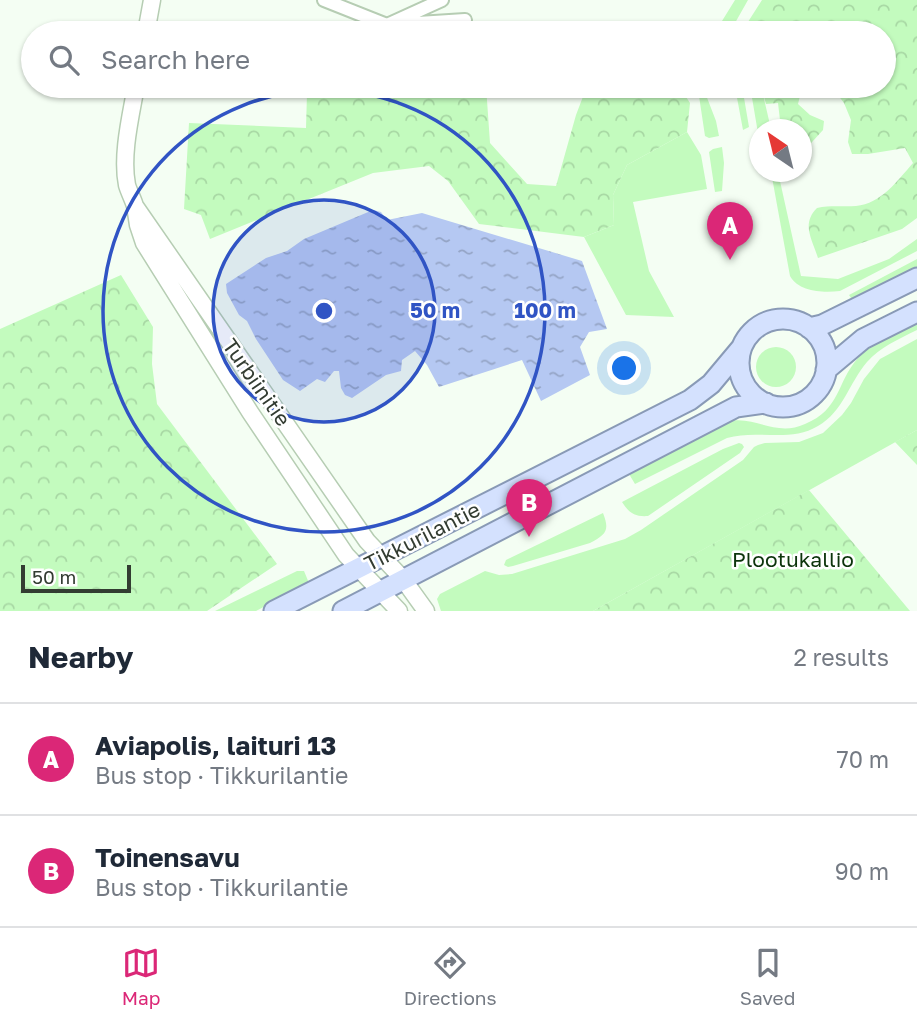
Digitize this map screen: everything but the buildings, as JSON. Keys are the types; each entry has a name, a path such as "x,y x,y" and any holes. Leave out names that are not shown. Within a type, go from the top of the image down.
{"main road":[{"path":"808,328 822,325 917,278"},
{"path":"826,369 863,339 917,312"},
{"path":"784,320 796,321 808,328 815,334 827,357 820,387 809,398 796,405 781,407 754,396 742,378 739,362 742,347 755,330 773,321 784,320"},
{"name":"Tikkurilantie","path":"274,611 690,400 711,384 742,347"},
{"name":"Tikkurilantie","path":"343,611 736,407 766,403"}],"street":[{"path":"148,21 152,0"},
{"path":"324,0 377,21"},
{"path":"396,21 443,0"},
{"path":"449,21 465,20"},
{"name":"Turbiinitie","path":"134,98 126,162 127,186 144,243 250,412 340,546 358,569 399,611"},
{"name":"Turbiinitie","path":"135,206 367,541 403,579 426,611"}],"green space":[{"path":"735,0 748,0 736,21 722,21"},
{"path":"762,0 917,0 917,218 902,229 818,258 809,232 812,214 817,208 856,206 873,201 895,184 913,163 905,148 852,154 848,142 851,120 840,98 896,98 896,21 749,21"},
{"path":"307,98 487,98 490,143 527,184 556,186 582,98 687,98 690,103 687,132 627,165 613,195 614,225 584,237 479,224 448,181 429,166 373,173 210,239 201,215 184,209 189,123 306,128"},
{"path":"699,98 707,98 719,136 705,136"},
{"path":"737,98 744,98 749,127 743,130"},
{"path":"752,98 764,98 769,119 756,119"},
{"path":"764,98 800,98 798,104 810,115 824,121 823,130 812,142 812,119 780,119 778,103 766,104"},
{"path":"687,132 701,155 707,189 633,202 649,271 674,317 626,315 584,237 614,225 613,195 627,165"},
{"path":"722,147 722,191 715,192 709,152"},
{"path":"773,182 780,182 801,276 838,279 889,259 917,239 917,251 840,291 805,288 790,276"},
{"path":"917,259 917,269 853,301 849,295"},
{"path":"121,275 153,327 152,364 157,404 277,564 207,611 0,611 0,329"},
{"path":"917,321 917,330 884,348 867,362 834,413 818,426 796,434 727,438 635,484 629,474 726,422 736,420 794,428 817,418 832,403 851,367 864,352"},
{"path":"917,339 917,430 593,611 441,611 437,599 440,594 485,571 499,575 512,574 625,539 743,460 754,447 765,443 799,442 823,433 842,415 880,359"},
{"path":"776,347 790,353 796,367 790,381 776,387 762,381 756,367 762,353"},
{"path":"917,430 917,465 895,442"},
{"path":"739,443 744,447 740,453 648,516 633,513 622,502 723,449"},
{"name":"Plootukallio","path":"809,490 910,611 593,611"},
{"path":"603,513 605,531 590,543 513,566 504,565 506,560"},
{"path":"297,571 304,571 309,583 256,611 215,611"}],"water":[{"path":"373,210 381,212 387,220 422,213 582,261 607,329 589,332 580,347 590,375 541,401 522,360 439,387 427,365 415,351 402,360 401,371 386,375 352,398 345,395 341,388 339,371 334,371 325,382 317,379 300,391 283,380 247,321 239,315 227,293 226,284 266,258 287,251 304,239"}],"place":[{"name":"Aviapolis, laituri 13","path":"730,260"},
{"name":"Toinensavu","path":"529,537"}]}
